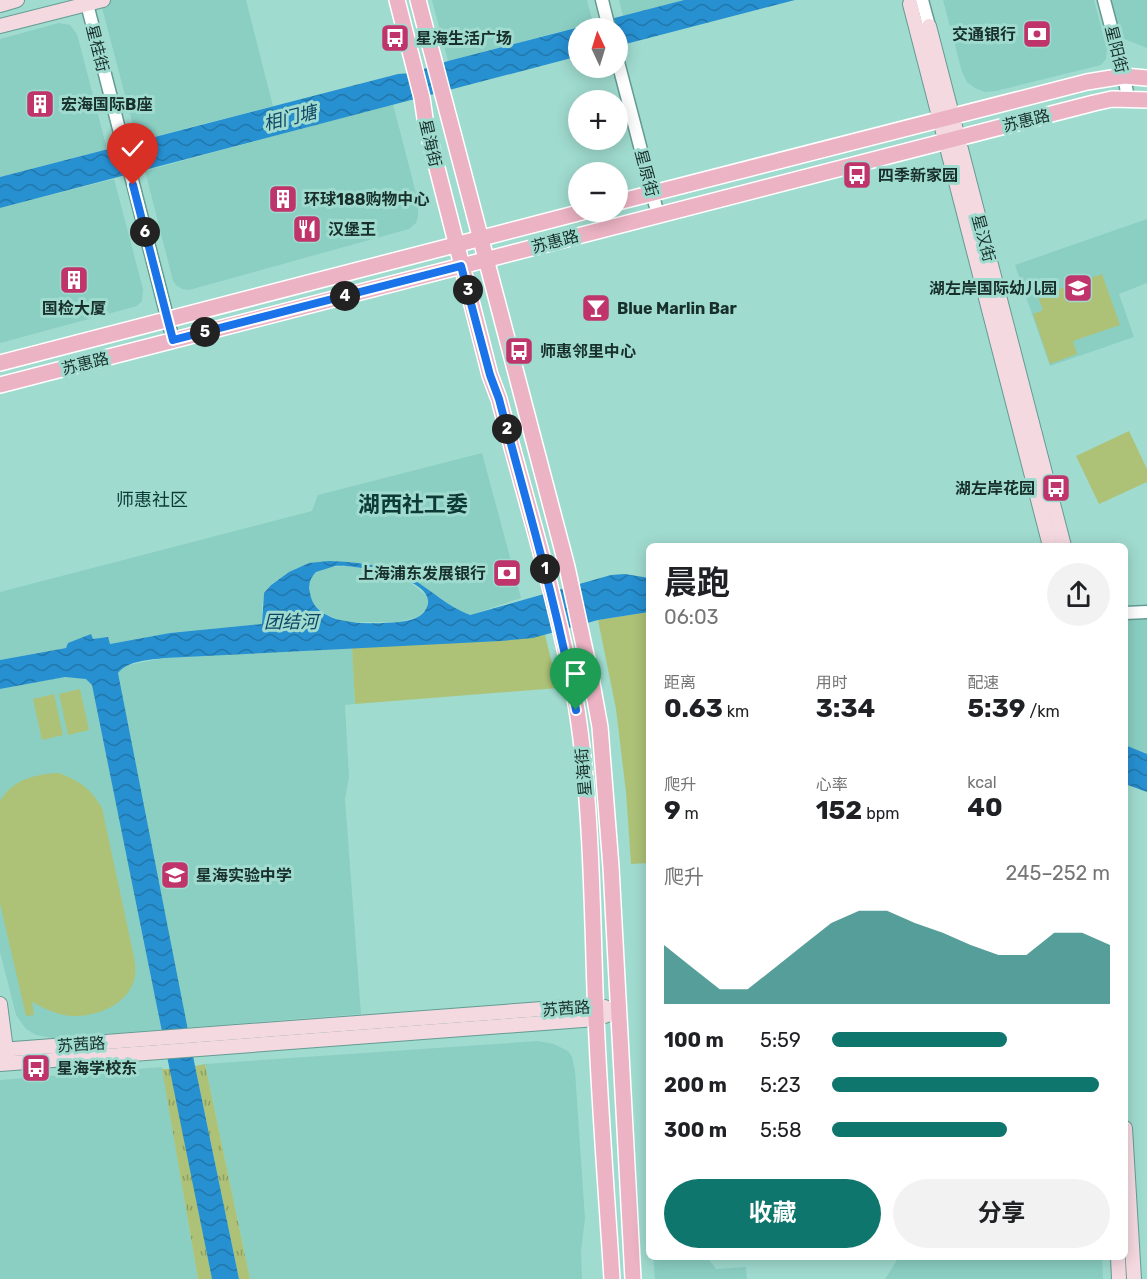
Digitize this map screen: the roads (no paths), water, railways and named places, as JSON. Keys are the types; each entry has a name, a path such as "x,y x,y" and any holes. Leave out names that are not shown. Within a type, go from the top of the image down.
{"main road":[{"path":"0,5 17,0"},
{"path":"0,26 86,2 103,0"},
{"name":"星海街","path":"397,0 461,266 546,573 576,710 585,781 612,1279"},
{"name":"星海街","path":"418,0 567,567 592,683 602,745 633,1279"},
{"name":"星汉街","path":"914,1 1063,543"},
{"name":"星汉街","path":"929,27 946,117"},
{"name":"苏惠路","path":"628,200 1087,82 1124,76 1147,78"},
{"name":"苏惠路","path":"0,385 1103,101 1128,98 1147,100"},
{"name":"星汉街","path":"952,139 1049,543"},
{"name":"苏惠路","path":"0,363 568,215"},
{"path":"0,1004 1,1058"},
{"name":"苏茜路","path":"1,1058 619,1011"},
{"path":"1128,1178 1134,1279"},
{"path":"1118,1260 1119,1279"}],"street":[{"path":"602,0 607,18"},
{"name":"星阳街","path":"1104,0 1128,98"},
{"name":"星汉街","path":"914,1 929,27"},
{"name":"星桂街","path":"86,2 173,340"},
{"name":"星原街","path":"622,78 658,215"},
{"path":"1128,613 1147,612"}],"water":[{"path":"684,0 795,0 628,43 628,18 614,18"},
{"name":"相门塘","path":"568,30 568,59 0,208 0,177 398,74 411,73"},
{"name":"团结河","path":"329,561 371,565 411,578 447,603 470,615 611,575 625,574 646,578 646,612 598,620 533,638 165,658 133,663 118,673 239,1279 212,1279 92,685 86,679 65,677 0,689 0,660 66,648 68,643 91,634 93,639 108,637 110,644 170,633 262,624 264,593 289,572 309,563","holes":["335,566 360,568 411,582 423,591 428,600 424,612 409,620 375,623 347,621 322,613 314,604 309,587 316,572"]},
{"path":"1128,746 1147,754 1147,792 1128,785"}],"place":[{"name":"交通银行","path":"1037,34"},
{"name":"星海生活广场","path":"395,38"},
{"name":"宏海国际B座","path":"40,104"},
{"name":"四季新家园","path":"857,175"},
{"name":"环球188购物中心","path":"283,199"},
{"name":"汉堡王","path":"307,229"},
{"name":"国检大厦","path":"74,280"},
{"name":"湖左岸国际幼儿园","path":"1078,288"},
{"name":"Blue Marlin Bar","path":"596,308"},
{"name":"师惠邻里中心","path":"519,351"},
{"name":"湖左岸花园","path":"1056,488"},
{"name":"上海浦东发展银行","path":"507,573"},
{"name":"星海实验中学","path":"175,875"},
{"name":"星海学校东","path":"36,1068"}],"district":[{"name":"师惠社区","path":"152,500"},
{"name":"湖西社工委","path":"413,504"}]}
